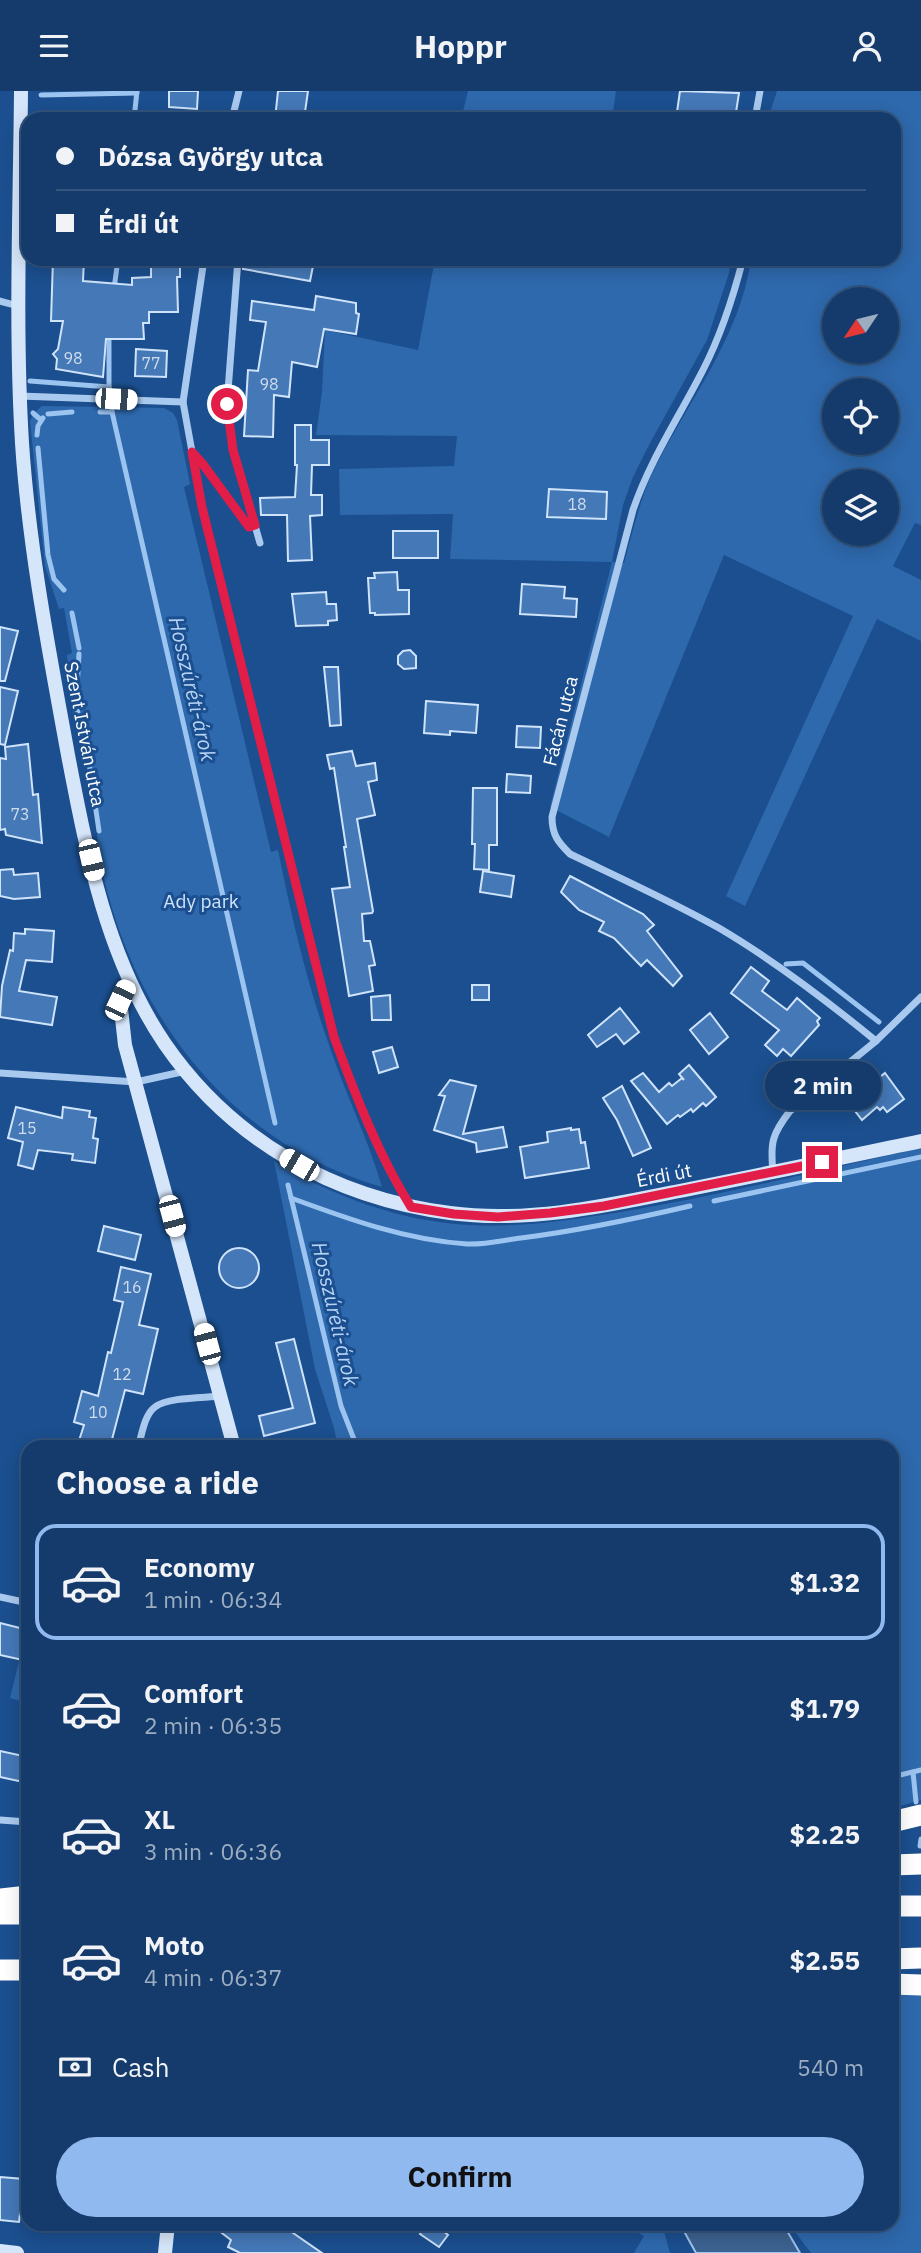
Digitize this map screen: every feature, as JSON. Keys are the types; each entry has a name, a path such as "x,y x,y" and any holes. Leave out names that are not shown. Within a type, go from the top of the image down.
{"highway":[{"path":"899,1820 921,1815"},
{"path":"899,1865 921,1864"},
{"path":"0,1899 21,1897"},
{"path":"899,1906 921,1906"},
{"path":"0,1914 21,1914"},
{"path":"899,1959 921,1958"},
{"path":"0,1970 21,1970"},
{"path":"899,1984 921,1985"}],"main road":[{"name":"Szent István utca","path":"21,91 18,306 20,396 36,572 78,807 115,947 129,982 159,1035 186,1071"},
{"path":"129,982 120,1000 125,1045 232,1440"},
{"name":"Érdi út","path":"186,1071 201,1089 262,1145 335,1183 374,1198 454,1214 498,1217 604,1206 921,1140"},
{"path":"165,2253 167,2231"},
{"path":"0,2251 17,2253"}],"street":[{"path":"234,112 239,91"},
{"path":"756,112 760,91"},
{"path":"203,266 183,402 202,507 334,1037 354,1093 398,1187 411,1207"},
{"path":"237,266 227,404 233,450 260,543"},
{"name":"Fácán utca","path":"741,266 720,334 646,474 633,510 552,817 552,830 557,841 570,854 720,929 831,1003 876,1041"},
{"path":"0,301 18,306"},
{"path":"20,396 183,402"},
{"path":"192,452 249,527 255,525"},
{"path":"773,1172 771,1147 779,1125 803,1098 876,1041 921,997"},
{"path":"0,1073 136,1082 186,1071"},
{"path":"140,1440 145,1421 155,1407 171,1402 221,1396"},
{"path":"0,1597 21,1602"},
{"path":"0,1820 21,1822"}],"green space":[{"path":"468,91 616,91 613,112 463,112"},
{"path":"777,91 921,91 921,525 915,523 893,566 921,580 921,641 877,619 745,906 726,896 853,616 724,555 609,837 550,807 612,562 624,563 651,476 710,371 736,317 750,266 901,266 901,112 770,112"},
{"path":"434,266 730,266 707,340 633,477 623,505 612,562 450,559 453,514 340,515 339,469 454,466 457,436 316,435 322,392 325,330 418,350"},
{"name":"Ady park","path":"42,406 164,408 173,413 177,420 190,484 184,487 271,852 278,850 313,995 334,1060 382,1187 329,1168 281,1141 237,1108 199,1070 167,1027 140,979 118,928 103,874 92,784 83,738 72,706 67,655 72,653 64,608 59,609 45,566 30,421"},
{"path":"921,1148 921,1800 899,1806 899,1440 337,1440 315,1369 274,1161 319,1185 367,1205 442,1223 468,1225 564,1220 734,1190"},
{"path":"19,1662 21,1662 21,1701 10,1698"},
{"path":"20,1833 21,1875 20,1875"},
{"path":"899,1987 921,1988 921,2253 811,2253 794,2231 899,2231"},
{"path":"635,2231 664,2231 670,2253 634,2253 644,2236"}],"shaded area":[{"path":"684,2231 787,2231 800,2253 696,2253"}],"building":[{"path":"169,91 198,91 197,109 169,107"},
{"path":"278,91 308,91 305,112 276,112"},
{"path":"680,91 739,93 736,112 677,112"},
{"path":"53,266 84,266 83,281 132,285 132,278 151,277 151,266 180,266 180,277 177,277 178,312 149,312 149,323 143,323 144,339 106,339 103,377 56,369 57,359 53,354 58,349 63,321 51,321"},
{"path":"243,266 313,266 310,281 243,269"},
{"path":"316,296 356,303 356,313 359,314 356,334 324,329 317,367 292,362 289,397 274,395 273,437 244,436 248,370 258,371 266,322 250,320 252,301 314,310"},
{"path":"136,349 167,351 166,377 135,376"},
{"path":"295,425 311,425 311,440 329,440 329,465 312,465 311,495 322,495 322,515 310,516 312,560 288,561 287,515 261,515 260,498 295,497"},
{"path":"549,489 607,492 606,519 547,517"},
{"path":"393,531 438,531 438,558 393,558"},
{"path":"397,572 398,590 409,590 409,614 370,613 368,578 375,578 374,573"},
{"path":"522,584 565,587 564,598 577,599 576,617 520,614"},
{"path":"326,592 327,604 336,604 337,620 328,621 328,625 296,626 292,594"},
{"path":"0,627 18,631 5,681 0,681"},
{"path":"410,650 416,656 416,668 404,669 398,664 398,656 403,651"},
{"path":"324,667 338,667 341,725 330,726"},
{"path":"0,687 18,691 5,745 0,744"},
{"path":"426,701 478,705 476,733 424,733"},
{"path":"517,726 541,727 540,748 516,747"},
{"path":"28,744 33,795 38,794 42,843 6,835 5,829 0,830 0,758 6,759 5,747"},
{"path":"352,751 356,766 375,763 377,780 368,782 375,815 357,819 373,911 362,914 364,941 370,941 375,965 369,966 373,991 349,996 332,889 350,887 334,768 330,769 327,755"},
{"path":"507,774 531,776 530,793 506,792"},
{"path":"473,788 497,788 497,845 489,845 489,870 474,869"},
{"path":"13,869 14,875 38,873 40,897 14,899 0,896 0,870"},
{"path":"483,871 514,876 511,897 480,892"},
{"path":"570,876 643,914 654,925 647,931 682,976 673,986 647,960 641,966 614,938 599,931 604,922 579,910 561,892"},
{"path":"25,929 54,931 52,962 26,960 19,991 57,997 52,1025 0,1017 2,986 10,950 13,951 14,933 25,934"},
{"path":"751,967 769,981 762,991 787,1010 797,998 820,1018 817,1021 819,1025 791,1056 783,1049 777,1056 765,1045 779,1030 731,993"},
{"path":"472,985 489,985 489,1000 472,1000"},
{"path":"390,995 391,1020 372,1020 371,997"},
{"path":"620,1008 639,1032 624,1044 616,1034 597,1047 588,1035"},
{"path":"710,1013 728,1037 709,1054 690,1030"},
{"path":"392,1047 398,1067 379,1073 373,1052"},
{"path":"689,1065 716,1097 706,1106 703,1103 693,1112 691,1109 680,1117 678,1115 667,1124 631,1081 643,1073 659,1092 669,1083 672,1086 682,1078 684,1080 679,1074"},
{"path":"885,1073 904,1099 887,1112 883,1107 880,1110 877,1107 862,1120 848,1102"},
{"path":"450,1080 476,1086 463,1134 503,1127 507,1147 477,1152 476,1143 434,1130 445,1096 439,1095"},
{"path":"622,1086 651,1148 633,1156 617,1120 603,1098"},
{"path":"16,1107 62,1118 63,1107 90,1111 89,1117 96,1118 93,1138 98,1139 95,1163 72,1160 73,1154 38,1150 33,1169 18,1165 23,1142 8,1138"},
{"path":"579,1129 581,1143 585,1142 589,1168 525,1178 520,1147 548,1142 547,1132"},
{"path":"104,1226 141,1235 135,1260 98,1251"},
{"path":"239,1248 253,1254 259,1268 253,1282 239,1288 225,1282 219,1268 225,1254"},
{"path":"121,1267 151,1274 139,1325 158,1329 143,1394 125,1390 112,1440 79,1440 84,1425 74,1422 82,1391 98,1396 108,1352 111,1353 123,1302 114,1300"},
{"path":"294,1339 315,1423 264,1436 259,1416 293,1408 276,1343"},
{"path":"0,1623 21,1628 21,1660 0,1655"},
{"path":"0,1751 21,1756 21,1782 0,1777"},
{"path":"0,2177 21,2179 19,2222 0,2220"},
{"path":"219,2231 290,2231 322,2253 240,2253 228,2247 231,2240"},
{"path":"422,2231 443,2231 448,2235 439,2247 420,2234"}],"waterway":[{"name":"Hosszúréti-árok","path":"135,112 137,91"},
{"path":"41,95 137,93"},
{"name":"Hosszúréti-árok","path":"114,289 117,266"},
{"name":"Hosszúréti-árok","path":"109,333 112,412 275,1123"},
{"path":"30,381 109,387"},
{"path":"48,414 72,412"},
{"path":"100,412 112,412"},
{"path":"33,413 41,420"},
{"path":"37,435 43,418"},
{"path":"38,448 48,555 54,579 64,590"},
{"path":"72,613 79,648"},
{"path":"79,654 76,705 85,742"},
{"path":"88,756 99,831"},
{"path":"786,964 803,963 879,1022"},
{"path":"714,1201 921,1157"},
{"name":"Hosszúréti-árok","path":"288,1185 341,1406 354,1440"},
{"path":"291,1198 400,1233 467,1244 564,1232 690,1206"},
{"path":"899,1775 921,1770"},
{"path":"913,1772 916,1802"},
{"path":"920,1846 921,1839"}],"route":[{"path":"227,404 233,450 255,525 249,527 192,452 202,507 334,1037 354,1093 398,1187 411,1207 498,1217 550,1213 604,1206 822,1162"}]}
